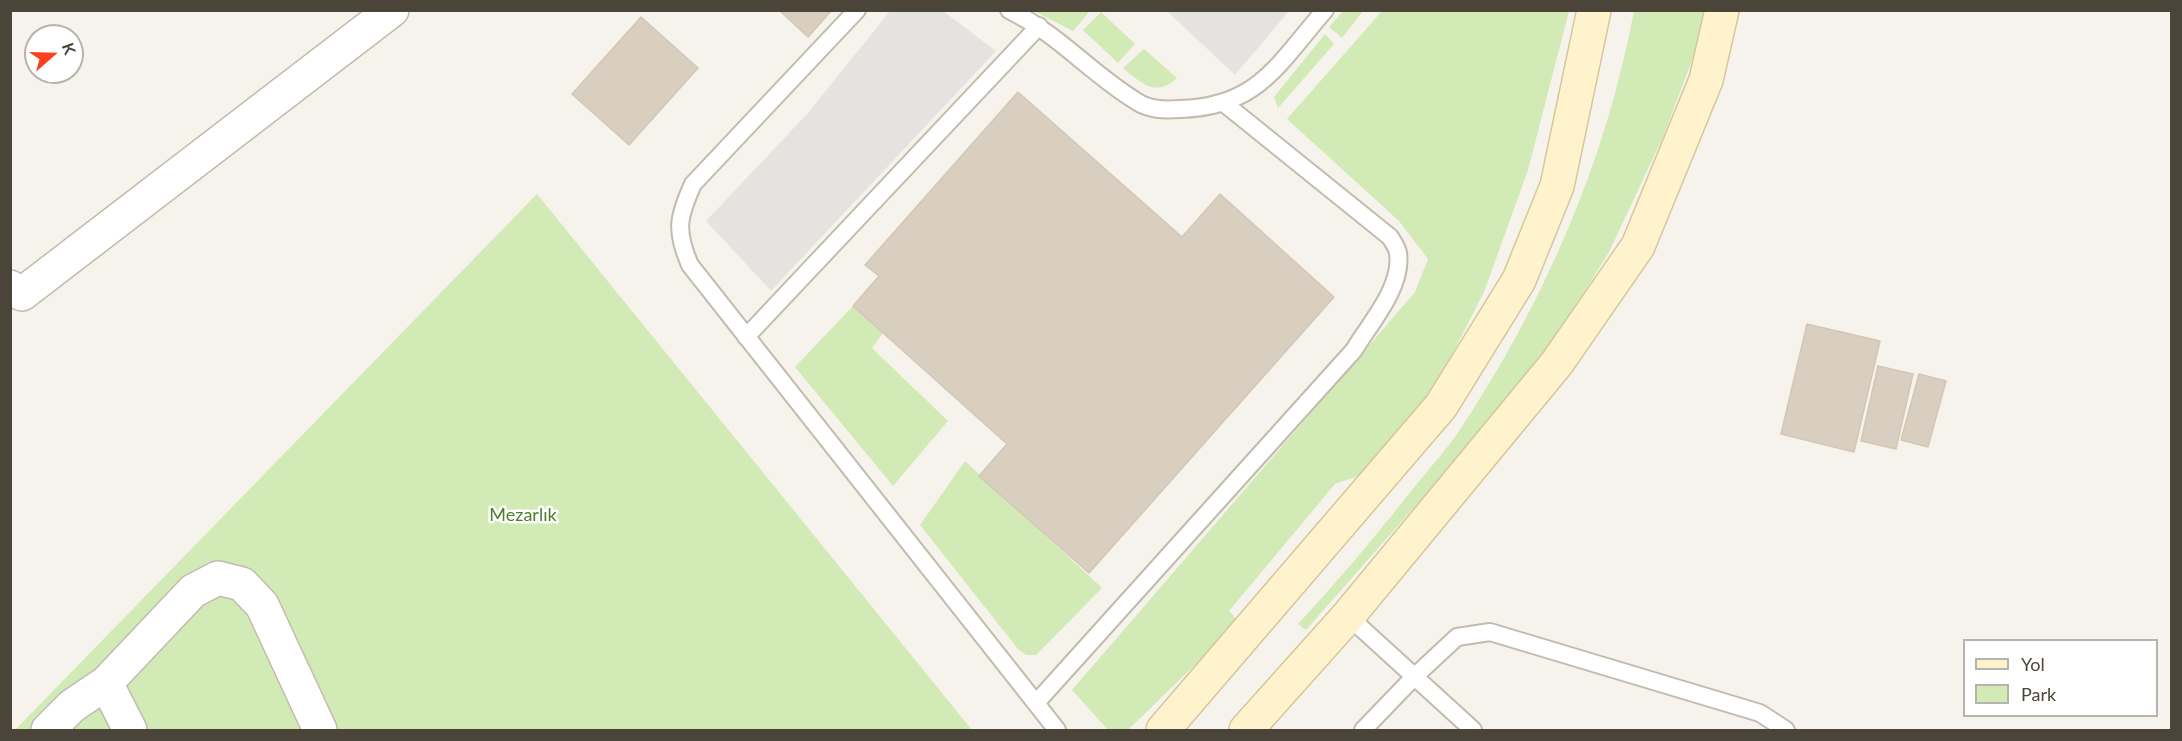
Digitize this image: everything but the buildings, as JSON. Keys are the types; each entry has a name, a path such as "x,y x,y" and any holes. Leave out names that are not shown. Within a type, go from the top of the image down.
{"main road":[{"path":"1163,730 1441,406 1519,280 1557,186 1594,10"},
{"path":"1246,730 1348,616 1557,363 1638,246 1706,80 1722,10"}],"street":[{"path":"10,287 22,294 392,10"},
{"path":"48,730 72,706 106,683 193,591 218,578 242,584 262,604 320,730"},
{"path":"106,683 130,730"}],"lane":[{"path":"857,10 693,184 680,213 680,243 690,265 1057,730"},
{"path":"1009,10 1040,26 1137,102 1157,110 1225,104 1245,96 1269,74 1325,10"},
{"path":"746,337 1040,26"},
{"path":"1036,703 1354,350 1393,286 1398,265 1398,251 1390,237 1225,104"},
{"path":"1348,616 1473,730"},
{"path":"1363,730 1414,676 1456,637 1490,632 1760,713 1786,730"}],"green space":[{"path":"1034,11 1090,11 1073,31"},
{"path":"1343,11 1363,11 1342,38 1329,27"},
{"path":"1382,11 1569,11 1528,170 1484,292 1436,386 1361,475 1335,484 1229,611 1239,622 1128,730 1108,730 1072,690 1415,292 1428,259 1399,221 1287,119"},
{"path":"1634,11 1707,11 1702,34 1663,137 1609,252 1565,323 1521,386 1306,630 1298,624 1358,556 1451,443 1520,330 1545,280 1589,175 1607,121"},
{"path":"1101,12 1135,44 1118,63 1083,30"},
{"path":"1325,34 1334,44 1278,108 1274,97"},
{"path":"1144,49 1177,78 1169,84 1155,88 1142,83 1123,68"},
{"name":"Mezarlık","path":"537,194 972,730 15,730"},
{"path":"853,306 883,333 872,348 948,421 893,486 795,367"},
{"path":"965,461 1102,588 1036,655 1026,655 1018,649 920,525"}],"shaded area":[{"path":"891,10 943,11 996,51 771,291 706,221 807,114"},
{"path":"1167,11 1289,11 1235,75"}]}
